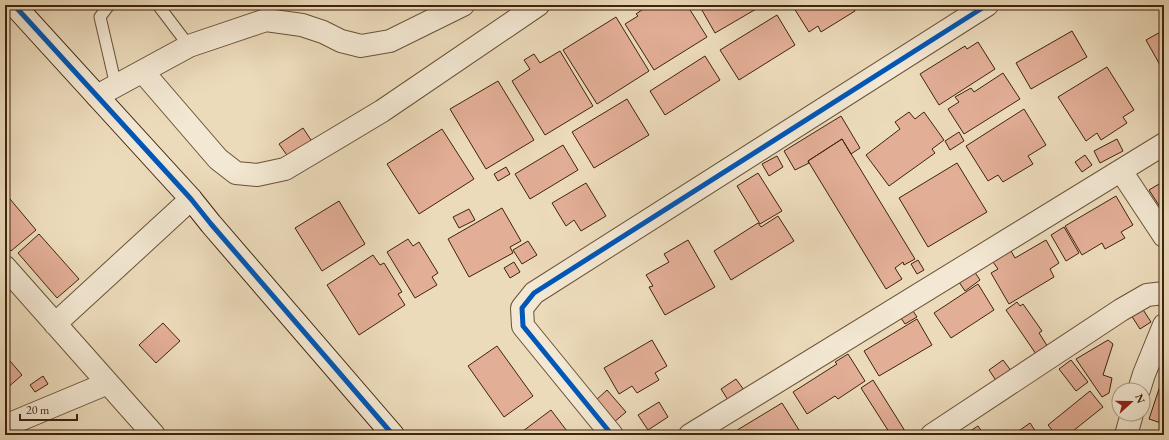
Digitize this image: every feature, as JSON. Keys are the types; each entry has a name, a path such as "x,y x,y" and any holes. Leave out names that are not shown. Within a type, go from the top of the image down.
{"street":[{"path":"14,5 191,199 393,435"},
{"path":"97,96 189,46 266,20 302,25 323,32 341,41 361,46 390,40 463,5"},
{"path":"143,72 218,159 236,173 257,175 285,169 382,111 538,5"},
{"path":"612,435 523,326 522,308 534,293 987,5"},
{"path":"690,435 1164,144"},
{"path":"1121,170 1164,236"},
{"path":"55,324 191,199"},
{"path":"5,267 154,435"},
{"path":"932,435 1121,310 1147,295 1164,293"},
{"path":"1142,382 1164,325"},
{"path":"5,426 108,383"},
{"path":"1126,435 1130,422"}],"lane":[{"path":"109,5 100,17 116,86"},
{"path":"158,5 189,46"}],"building":[{"path":"649,5 687,5 707,37 654,70 625,24 638,16 636,14"},
{"path":"699,5 763,5 715,33"},
{"path":"792,5 852,5 855,11 821,32 818,26 809,32"},
{"path":"777,15 795,45 739,80 720,50"},
{"path":"616,17 649,71 597,104 563,50"},
{"path":"1164,30 1164,63 1160,65 1146,40"},
{"path":"1072,31 1087,57 1031,89 1016,63"},
{"path":"978,42 995,69 939,105 920,74 965,46 967,49"},
{"path":"560,51 593,106 545,135 512,81 530,69 524,60 534,54 540,63"},
{"path":"705,56 720,80 665,115 650,91"},
{"path":"1107,67 1134,110 1123,117 1127,123 1101,140 1097,133 1086,141 1058,97"},
{"path":"1003,73 1020,99 964,134 948,109 959,102 955,97 971,88 974,92"},
{"path":"498,81 534,140 486,169 450,109"},
{"path":"627,99 649,135 594,168 572,132"},
{"path":"1024,109 1046,145 1028,156 1033,164 1003,182 998,175 988,181 966,146"},
{"path":"909,112 915,119 924,112 944,140 932,149 935,153 889,186 866,155 900,129 895,122"},
{"path":"841,116 860,148 851,154 842,139 808,161 809,163 795,170 784,151"},
{"path":"303,128 313,143 289,158 279,144"},
{"path":"442,129 474,179 419,214 387,164"},
{"path":"959,132 964,141 950,150 945,141"},
{"path":"842,139 915,259 904,265 903,262 895,268 902,279 886,289 808,161"},
{"path":"1117,139 1123,151 1100,163 1094,151"},
{"path":"563,145 578,170 530,199 515,174"},
{"path":"1085,155 1092,165 1082,172 1075,162"},
{"path":"777,156 783,167 769,176 762,164"},
{"path":"957,163 987,212 928,247 899,198"},
{"path":"506,167 510,174 498,181 494,174"},
{"path":"758,173 782,211 760,224 737,186"},
{"path":"1164,181 1164,213 1149,190"},
{"path":"586,183 606,216 581,231 574,220 566,226 552,203"},
{"path":"5,193 36,230 11,251 5,244"},
{"path":"1116,196 1133,225 1121,232 1125,238 1105,249 1102,243 1082,255 1065,226"},
{"path":"339,201 365,244 322,271 295,228"},
{"path":"502,208 521,241 510,247 513,253 469,277 448,239"},
{"path":"469,209 475,220 459,228 453,217"},
{"path":"778,216 794,241 731,280 714,251 758,223 761,227"},
{"path":"1064,227 1079,253 1066,261 1051,235"},
{"path":"39,234 79,279 57,298 18,253"},
{"path":"408,239 413,246 419,242 438,273 432,277 437,285 415,298 387,252"},
{"path":"688,240 715,287 665,315 649,287 653,286 646,275 669,262 664,254"},
{"path":"1046,240 1059,263 1050,269 1054,277 1009,304 991,273 998,269 993,262 1011,251 1015,258"},
{"path":"528,241 537,255 522,264 513,250"},
{"path":"373,255 380,265 384,263 402,292 398,294 405,305 359,335 327,285"},
{"path":"918,260 924,270 917,274 911,264"},
{"path":"514,262 520,272 510,278 504,268"},
{"path":"974,271 980,280 965,291 959,282"},
{"path":"978,284 994,310 951,338 934,313"},
{"path":"1017,302 1020,306 1023,304 1042,331 1039,333 1048,347 1036,354 1006,310"},
{"path":"1142,308 1151,322 1140,329 1131,315"},
{"path":"913,311 917,317 905,324 901,318"},
{"path":"917,319 932,345 879,376 864,351"},
{"path":"163,323 180,341 156,363 139,345"},
{"path":"652,340 667,366 655,373 659,380 637,393 632,386 619,394 604,368"},
{"path":"1108,340 1113,344 1103,375 1112,378 1109,393 1102,397 1076,359"},
{"path":"497,346 533,396 504,417 468,366"},
{"path":"848,354 865,381 838,399 835,396 807,414 793,392 837,364 835,362"},
{"path":"5,355 22,375 5,390"},
{"path":"1003,360 1012,372 997,382 989,370"},
{"path":"1071,360 1088,382 1076,391 1059,369"},
{"path":"1164,374 1164,424 1151,420 1151,413"},
{"path":"43,376 48,384 35,392 30,385"},
{"path":"736,379 744,390 728,400 721,389"},
{"path":"873,380 905,431 900,435 891,435 861,388"},
{"path":"607,390 626,412 613,423 595,401"},
{"path":"1090,391 1103,407 1068,435 1056,435 1048,425"},
{"path":"659,402 668,417 648,430 638,415"},
{"path":"782,403 799,430 792,435 735,435 734,432"},
{"path":"551,410 570,435 526,435 523,431"},
{"path":"1030,423 1038,435 1013,435"},
{"path":"978,426 984,435 964,435"}],"cycle path":[{"path":"14,5 191,199 393,435"},
{"path":"612,435 523,326 522,308 534,293 987,5"}]}
